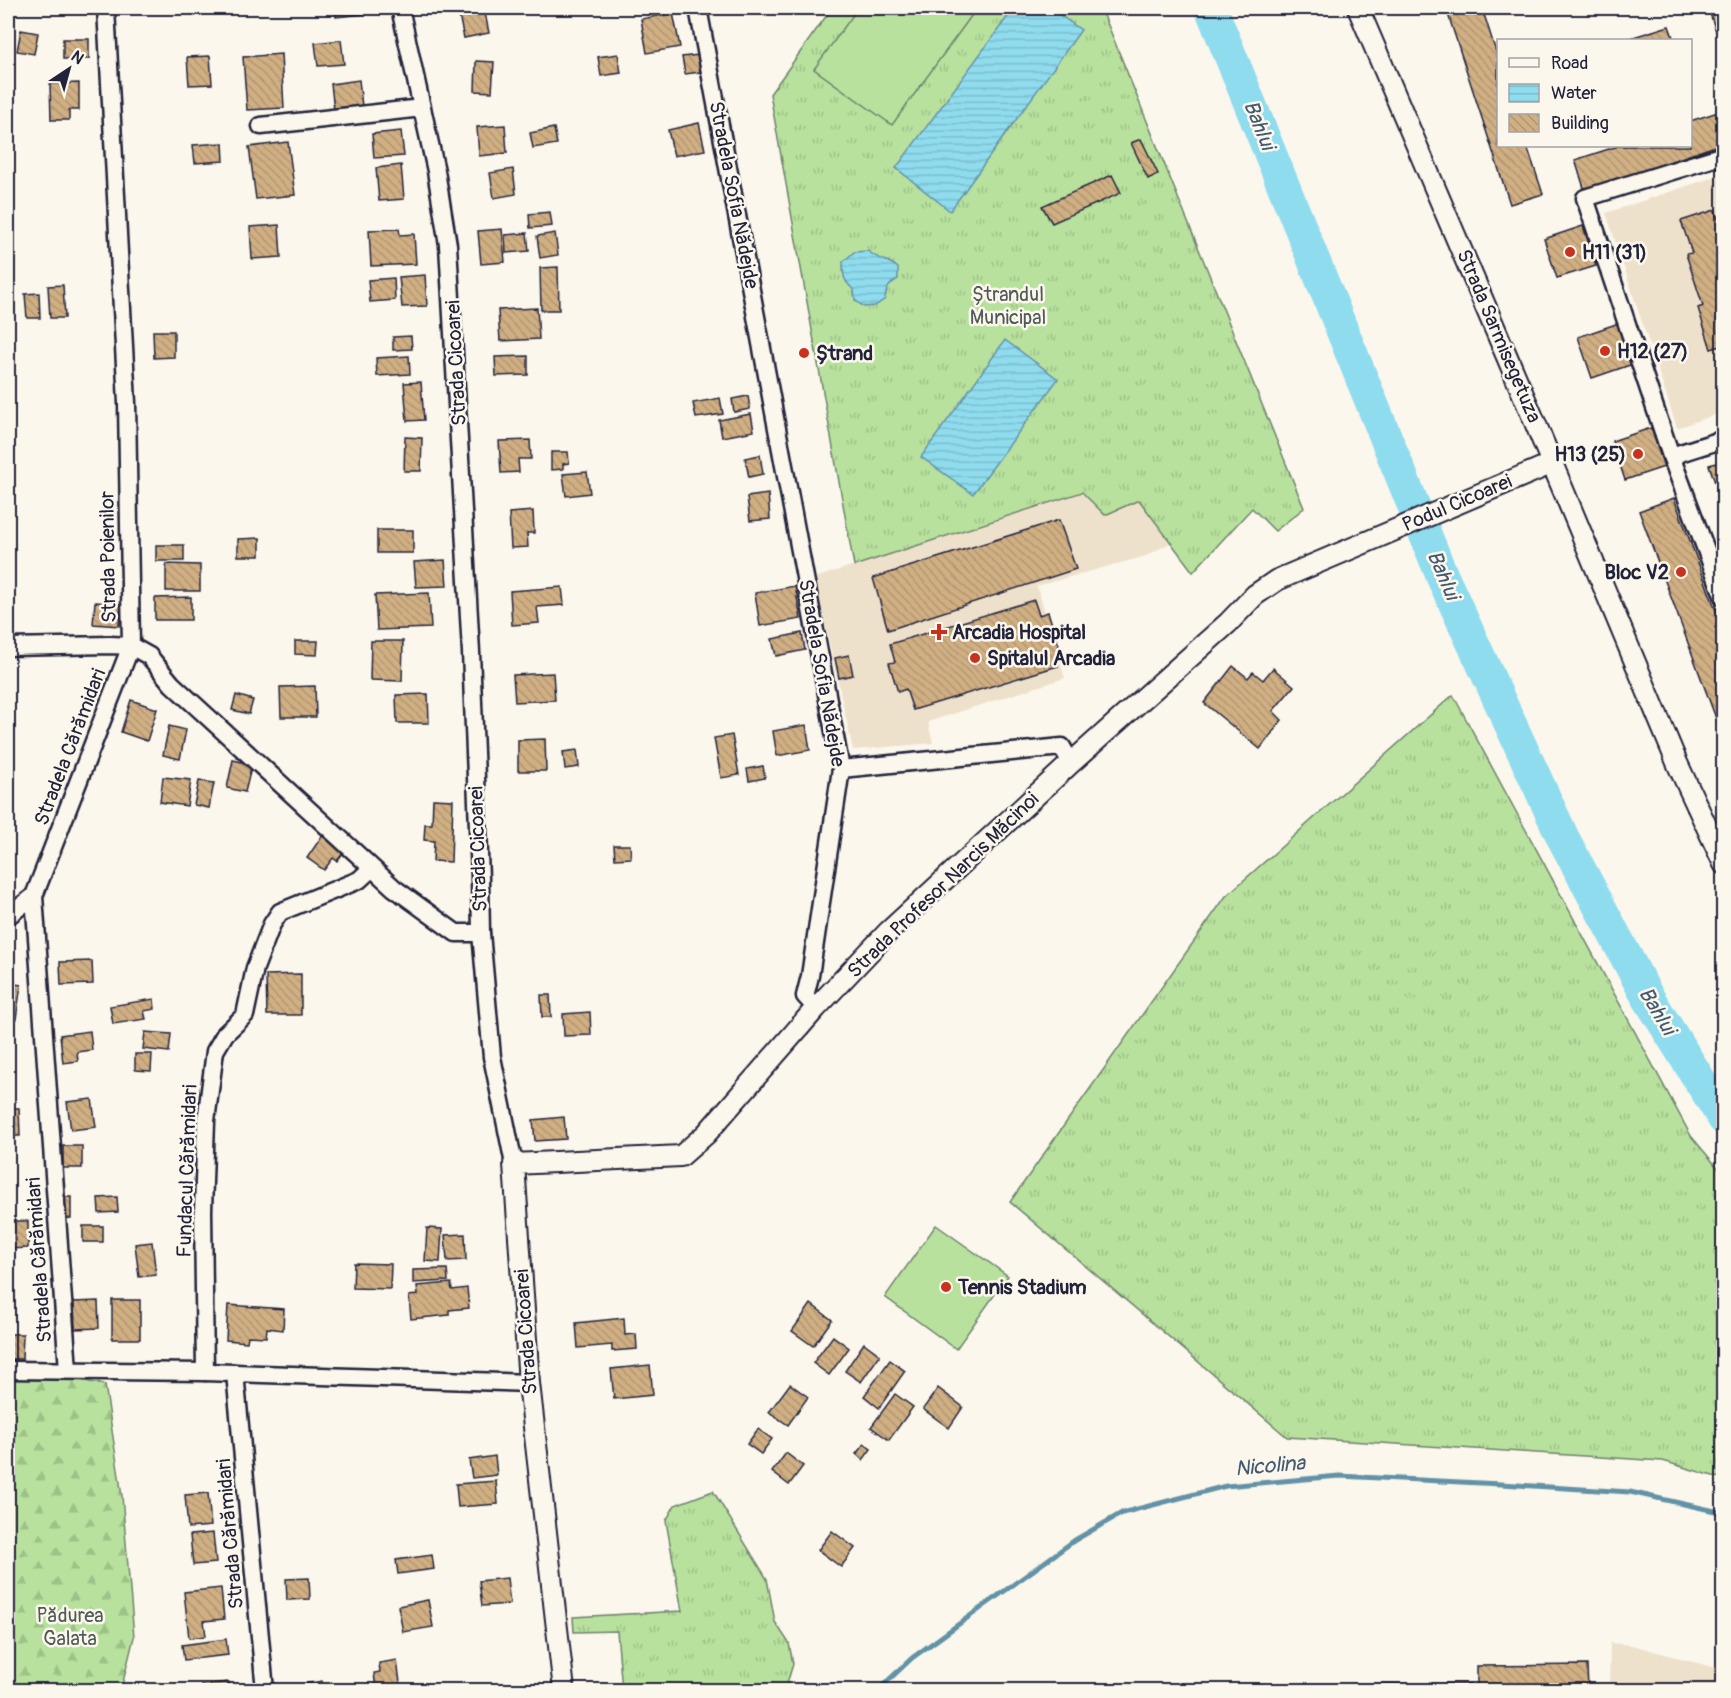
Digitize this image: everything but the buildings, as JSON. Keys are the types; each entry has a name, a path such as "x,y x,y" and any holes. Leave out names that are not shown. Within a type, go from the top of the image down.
{"street":[{"name":"Strada Poienilor","path":"106,8 127,403 131,646 149,656 172,684 394,888 456,933 480,933"},
{"name":"Strada Cicoarei","path":"400,8 448,245 453,302 475,747 480,933 492,1057 514,1164 529,1383 564,1690"},
{"name":"Stradela Sofia Nădejde","path":"698,8 841,769 810,976 805,996 816,1008"},
{"name":"Strada Sarmisegetuza","path":"1358,8 1553,463 1678,765 1724,864"},
{"path":"261,126 422,108"},
{"path":"1724,155 1585,198 1671,456 1724,598"},
{"path":"1671,456 1724,439"},
{"name":"Podul Cicoarei","path":"1362,543 1553,463"},
{"name":"Strada Profesor Narcis Măcinoi","path":"816,1008 889,931 1071,763 1228,623 1255,595 1277,580 1362,543"},
{"path":"8,648 131,646"},
{"name":"Stradela Cărămidari","path":"68,1370 34,896 131,646"},
{"path":"841,769 1062,747 1071,763"},
{"name":"Fundacul Cărămidari","path":"205,1372 203,1211 206,1120 215,1051 225,1034 245,1015 255,968 272,924 280,912 359,880 371,869"},
{"path":"8,916 34,896"},
{"path":"514,1164 681,1156 705,1134 816,1008"},
{"name":"Stradela Cărămidari","path":"8,1370 205,1372 529,1383"},
{"name":"Strada Cărămidari","path":"235,1373 265,1690"}],"shaded area":[{"path":"1723,174 1723,412 1677,428 1606,213"},
{"name":"Arcadia Hospital","path":"1082,491 1139,499 1170,543 1146,556 1037,586 1065,678 928,722 933,743 853,750 815,578"},
{"path":"1610,1643 1632,1645 1723,1670 1723,1690 1609,1690"}],"green space":[{"name":"Ștrandul Municipal","path":"832,8 1101,8 1304,508 1275,531 1252,508 1193,572 1139,500 1105,515 1082,492 854,566 770,94"},
{"path":"858,8 977,8 892,125 814,69"},
{"path":"1453,695 1691,1136 1723,1174 1723,1479 1663,1461 1287,1437 1010,1202 1226,896"},
{"name":"Tennis Stadium","path":"936,1225 1008,1276 956,1349 885,1297"},
{"name":"Pădurea Galata","path":"8,1372 40,1372 105,1385 122,1496 134,1637 121,1690 8,1690"},
{"path":"713,1491 767,1579 775,1622 789,1643 793,1664 785,1690 622,1690 617,1631 574,1632 573,1617 682,1611 666,1521 675,1505"}],"water":[{"path":"1014,8 1050,8 1081,30 950,211 896,168"},
{"path":"868,251 898,268 898,279 888,287 885,299 875,306 864,307 855,300 854,290 846,281 843,262 854,252"},
{"path":"1005,340 1058,379 973,494 921,457"}],"waterway":[{"name":"Bahlui","path":"1211,8 1443,578 1563,838 1646,994 1724,1119"},
{"name":"Nicolina","path":"878,1690 912,1658 1075,1540 1122,1513 1226,1486 1339,1476 1501,1484 1630,1492 1724,1513"}],"place":[{"name":"H11 (31)","path":"1570,252"},
{"name":"H12 (27)","path":"1605,351"},
{"name":"Ștrand","path":"804,353"},
{"name":"H13 (25)","path":"1638,454"},
{"name":"Bloc V2","path":"1681,572"},
{"name":"Arcadia Hospital","path":"939,632"},
{"name":"Spitalul Arcadia","path":"975,658"},
{"name":"Tennis Stadium","path":"946,1287"}]}
